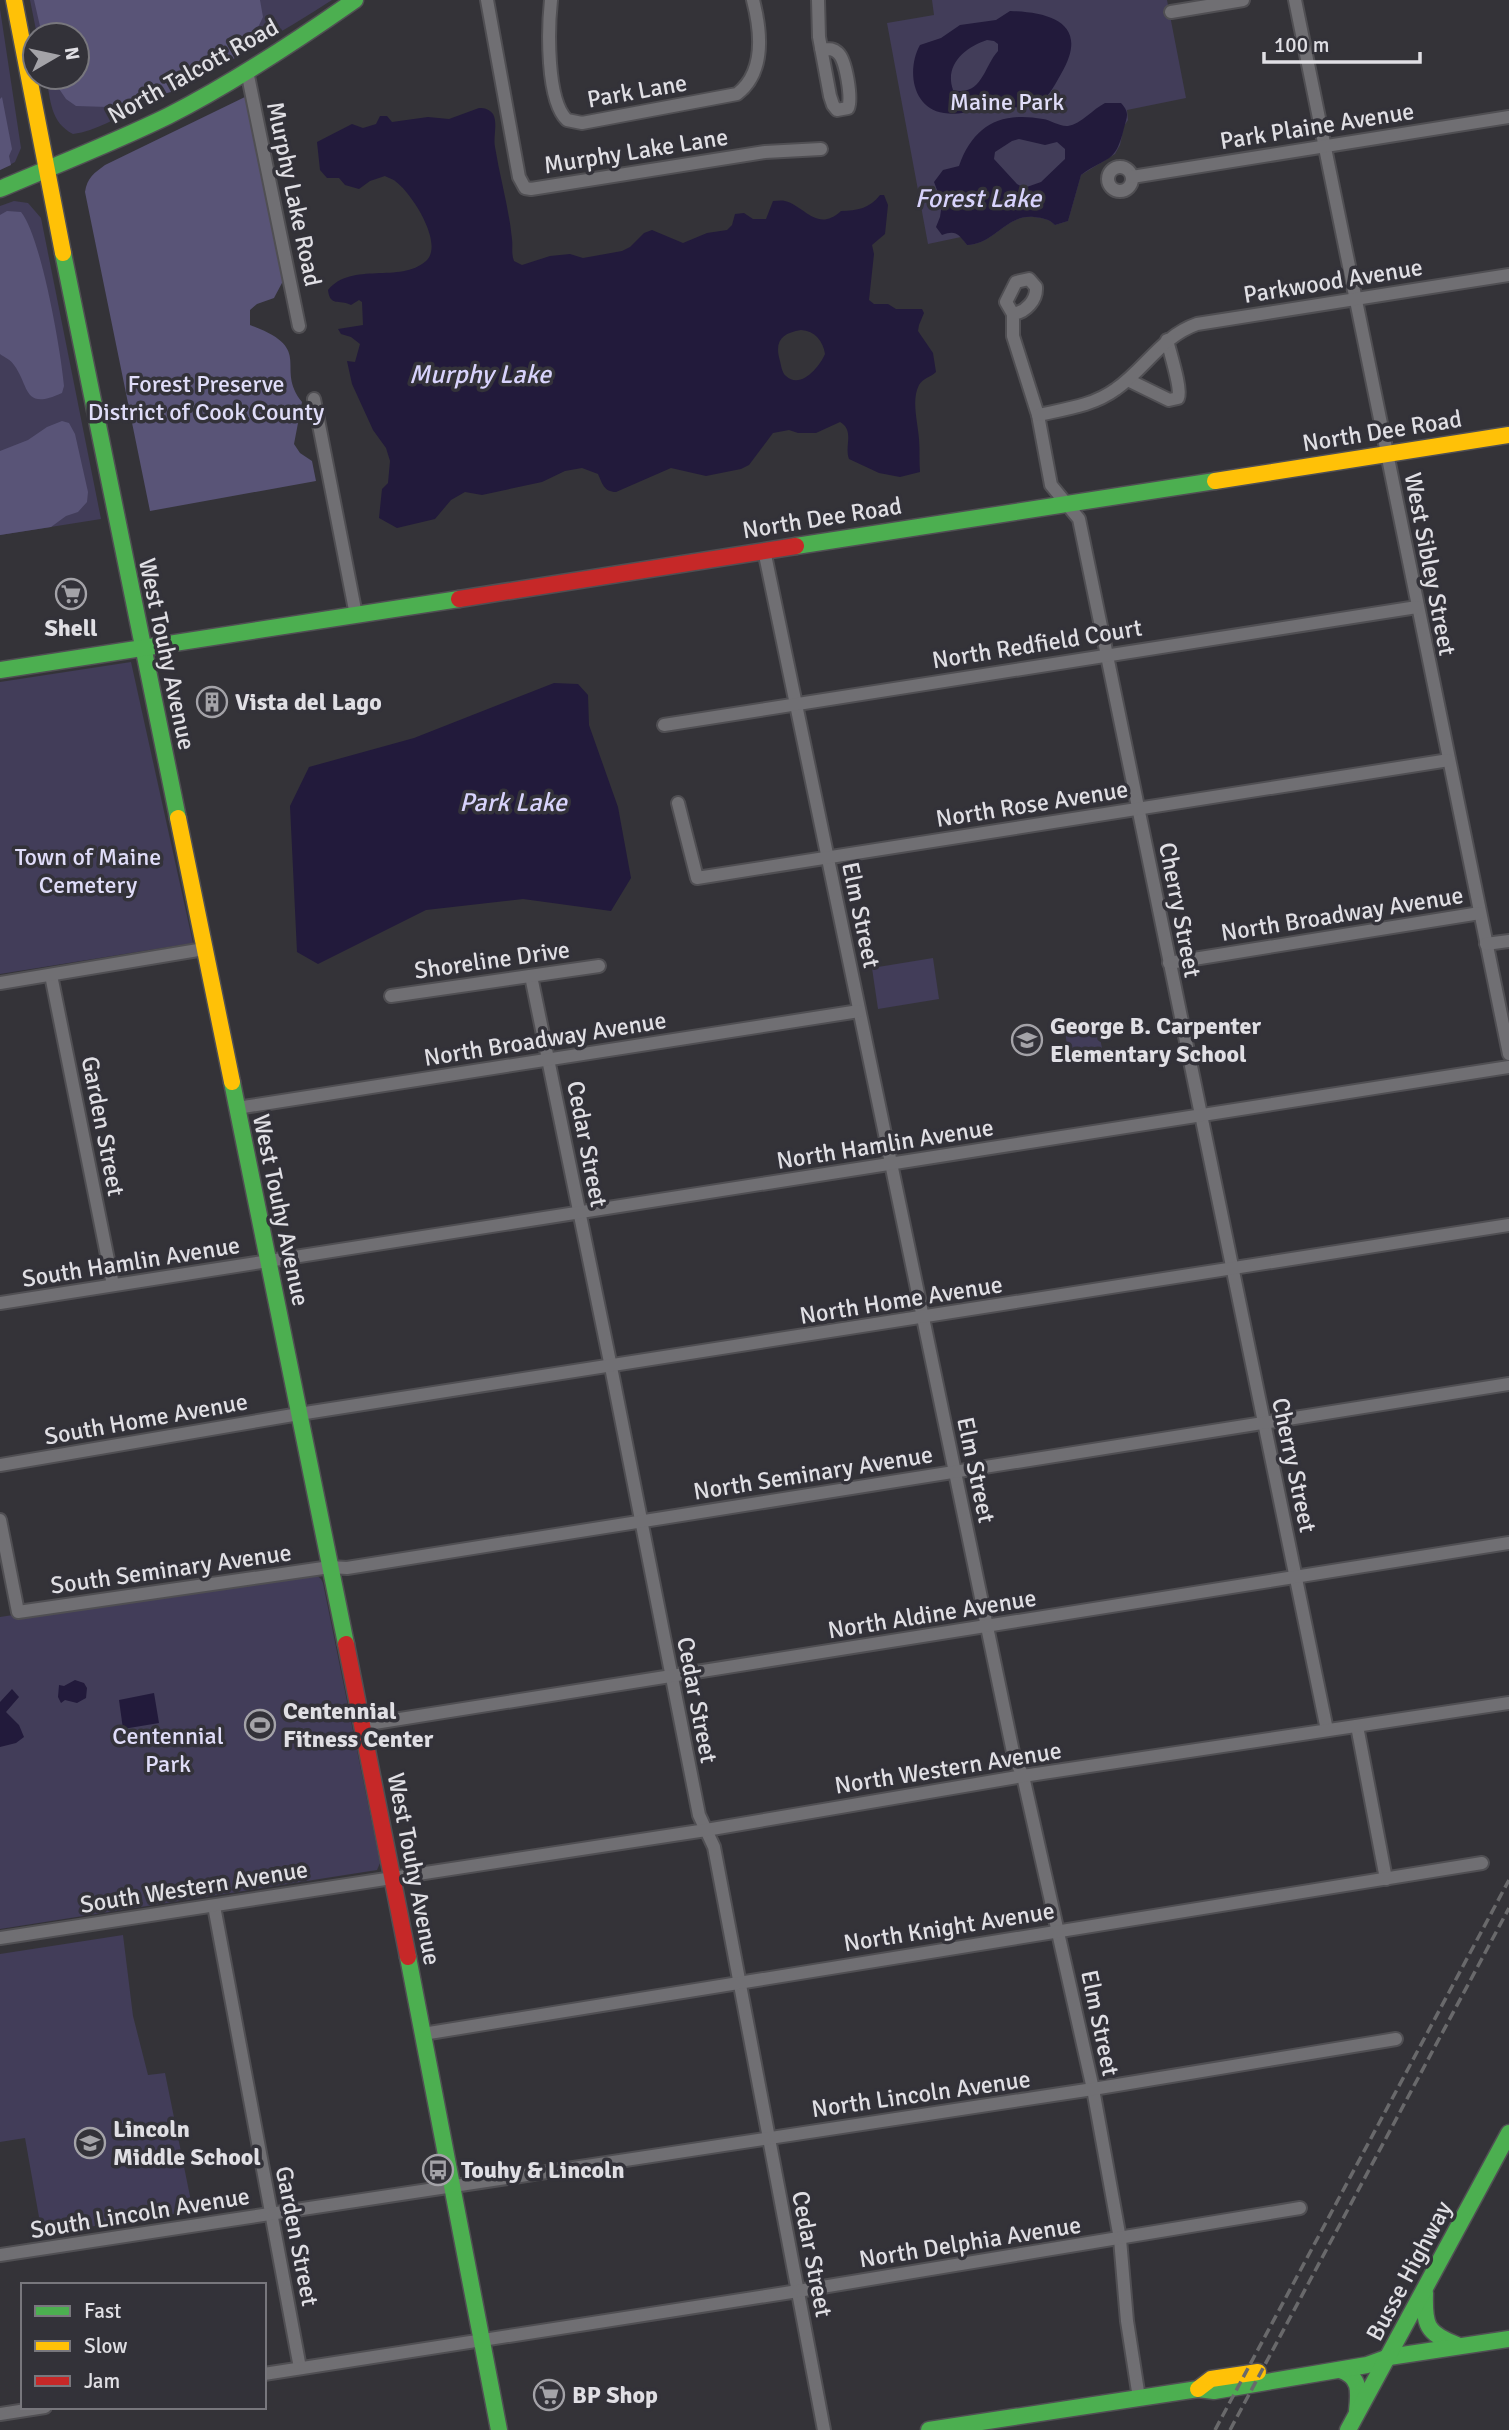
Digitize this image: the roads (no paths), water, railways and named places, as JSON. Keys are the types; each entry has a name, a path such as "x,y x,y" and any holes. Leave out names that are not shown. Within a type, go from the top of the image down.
{"main road":[{"name":"West Touhy Avenue","path":"14,0 142,648 394,1878 499,2430"},
{"name":"North Talcott Road","path":"0,189 140,129 247,71 355,0"},
{"name":"North Dee Road","path":"0,670 1509,435"},
{"name":"Busse Highway","path":"1353,2423 1509,2133"},
{"path":"1425,2290 1424,2319 1427,2328 1436,2337 1460,2346"},
{"path":"929,2430 1198,2389 1214,2391 1367,2365 1389,2357 1509,2339"},
{"path":"1198,2389 1212,2379 1366,2355 1389,2357"},
{"path":"1340,2370 1352,2373 1358,2384 1353,2423"}],"street":[{"name":"Murphy Lake Lane","path":"486,0 519,177 525,188 765,152 821,149"},
{"name":"Park Lane","path":"551,0 548,43 558,108 567,120 582,123 737,94 749,81 760,50 760,28 753,0"},
{"path":"818,0 821,49"},
{"path":"1171,12 1243,0"},
{"name":"West Sibley Street","path":"1295,0 1509,1054"},
{"name":"Murphy Lake Road","path":"247,71 299,326"},
{"name":"Park Plaine Avenue","path":"1132,177 1509,117"},
{"name":"Parkwood Avenue","path":"1038,415 1082,406 1100,399 1128,380 1167,341 1197,324 1509,275"},
{"name":"Cherry Street","path":"1013,314 1014,344 1038,415 1051,485 1080,519 1327,1730"},
{"path":"1128,380 1169,400 1178,398 1181,390 1167,341"},
{"path":"314,398 356,615"},
{"name":"Elm Street","path":"764,550 1014,1757 1023,1776 1093,2089 1120,2239 1126,2321 1139,2398"},
{"name":"North Redfield Court","path":"664,725 1417,607"},
{"name":"North Rose Avenue","path":"678,803 697,878 1449,760"},
{"name":"North Broadway Avenue","path":"1169,963 1480,913"},
{"path":"1486,944 1509,940"},
{"path":"0,984 204,949"},
{"name":"Shoreline Drive","path":"391,996 598,966"},
{"name":"Garden Street","path":"51,975 113,1284"},
{"name":"Cedar Street","path":"531,976 699,1815 714,1847 824,2430"},
{"name":"North Broadway Avenue","path":"237,1108 859,1011"},
{"name":"North Hamlin Avenue","path":"268,1262 1509,1067"},
{"name":"North Home Avenue","path":"299,1414 1509,1225"},
{"name":"South Hamlin Avenue","path":"0,1303 268,1262"},
{"name":"North Seminary Avenue","path":"330,1567 346,1568 1509,1384"},
{"name":"South Home Avenue","path":"0,1465 299,1414"},
{"name":"South Seminary Avenue","path":"0,1520 18,1612 330,1567"},
{"name":"North Aldine Avenue","path":"362,1725 1509,1543"},
{"name":"North Western Avenue","path":"394,1878 706,1830 1023,1776 1509,1703"},
{"path":"1357,1726 1386,1879"},
{"name":"North Knight Avenue","path":"423,2034 1482,1863"},
{"name":"South Western Avenue","path":"0,1938 394,1878"},
{"name":"Garden Street","path":"214,1906 300,2368"},
{"name":"North Lincoln Avenue","path":"452,2187 1093,2089 1396,2039"},
{"name":"South Lincoln Avenue","path":"0,2255 452,2187"},
{"name":"North Delphia Avenue","path":"266,2374 798,2291 1300,2208"},
{"path":"0,2414 32,2409"}],"water":[{"path":"1010,11 1040,14 1053,18 1069,33 1069,57 1047,96 1030,106 1020,108 997,107 958,113 944,113 924,104 918,95 913,75 920,45 941,38 960,25 996,20","holes":["994,41 998,44 998,51 976,85 963,91 953,90 952,72 959,58 979,43"]},
{"name":"Forest Lake","path":"1105,103 1121,103 1126,109 1127,117 1121,140 1114,154 1081,175 1068,221 1055,225 1043,218 1024,217 985,240 967,245 956,234 942,235 936,227 942,203 934,182 943,170 959,166 980,131 990,124 1014,117 1043,119 1068,126","holes":["1019,139 1045,145 1057,142 1065,149 1065,159 1041,182 1024,188 994,159 995,152"]},
{"name":"Murphy Lake","path":"479,108 487,109 493,114 495,147 509,216 513,258 522,265 550,256 570,254 583,258 622,251 644,233 652,230 683,243 707,233 727,230 732,225 735,214 744,213 753,219 766,219 773,201 785,201 811,216 825,219 841,211 863,208 880,195 884,195 888,205 885,234 872,245 874,254 869,300 874,304 888,304 896,309 922,309 924,313 918,331 933,353 936,372 921,383 915,398 920,472 900,477 879,473 849,459 848,434 840,422 816,433 789,430 773,433 749,465 741,469 706,476 671,468 612,492 602,484 598,474 582,468 565,471 542,482 482,495 465,492 451,500 435,519 397,528 379,518 382,489 388,483 390,461 386,448 373,430 352,384 347,361 355,362 360,344 341,334 338,329 363,325 362,302 359,300 351,305 333,301 328,290 338,281 350,276 415,268 426,261 431,253 431,243 424,219 402,187 385,176 370,181 359,189 345,185 339,178 327,178 320,170 317,142 352,124 363,128 376,124 380,116 387,116 392,122 428,117 449,119","holes":["801,330 818,337 825,354 809,375 792,380 783,371 778,348 784,336"]},
{"name":"Park Lake","path":"554,683 578,684 588,695 589,725 618,807 631,878 611,911 523,899 426,910 318,964 297,952 290,806 309,767 414,738"},
{"path":"75,1680 84,1683 87,1688 86,1698 77,1703 65,1700 61,1703 58,1697 59,1685 64,1686"},
{"path":"12,1689 19,1697 6,1712 19,1725 24,1737 16,1743 0,1747 0,1702"},
{"path":"154,1693 159,1723 123,1729 119,1700"}],"railway":[{"path":"1215,2430 1509,1880"},
{"path":"1230,2430 1509,1908"}],"place":[{"name":"Shell","path":"71,594"},
{"name":"Vista del Lago","path":"212,702"},
{"name":"George B. Carpenter Elementary School","path":"1027,1040"},
{"name":"Centennial Fitness Center","path":"260,1725"},
{"name":"Lincoln Middle School","path":"90,2143"},
{"name":"Touhy & Lincoln","path":"438,2170"},
{"name":"BP Shop","path":"549,2395"}],"park label":[{"name":"Maine Park","path":"1007,102"},
{"name":"Forest Preserve District of Cook County","path":"206,398"},
{"name":"Town of Maine Cemetery","path":"88,871"},
{"name":"Centennial Park","path":"168,1750"}]}
